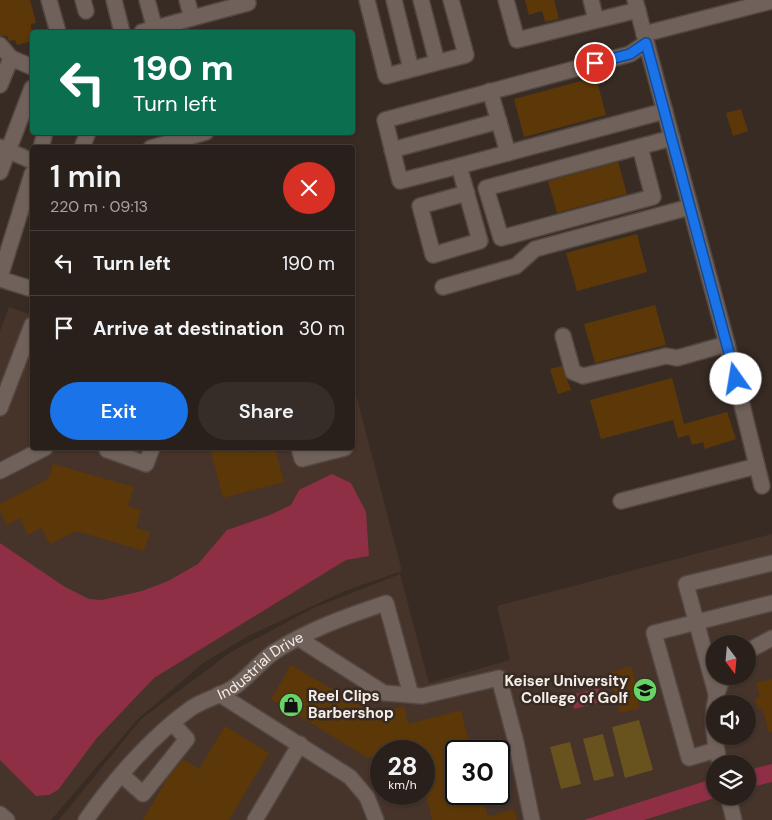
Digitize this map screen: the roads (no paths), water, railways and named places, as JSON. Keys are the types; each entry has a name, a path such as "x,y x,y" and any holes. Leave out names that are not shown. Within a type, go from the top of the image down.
{"street":[{"path":"49,0 57,30"},
{"path":"114,0 122,30"},
{"path":"147,0 149,30"},
{"path":"187,0 192,18"},
{"path":"367,0 386,76 466,55 451,0"},
{"path":"394,0 412,69"},
{"path":"421,0 437,62"},
{"path":"506,0 516,40 596,20 636,5 728,344 762,486"},
{"path":"591,0 596,20"},
{"path":"665,111 400,181 385,120 630,54 645,39 772,1"},
{"path":"152,30 248,3"},
{"path":"0,45 11,58 30,66"},
{"path":"0,86 11,58"},
{"path":"490,91 508,153"},
{"path":"0,172 4,149 30,92"},
{"path":"392,150 499,121"},
{"path":"161,145 196,135"},
{"path":"640,147 653,197 501,238 486,188 672,138"},
{"path":"4,149 30,160"},
{"path":"459,166 467,193 480,241 433,255 420,206 467,193"},
{"path":"30,180 0,278 30,288"},
{"path":"443,287 516,266 535,249 690,206"},
{"path":"0,408 30,330"},
{"path":"563,336 573,372 583,376 666,356 677,358 728,344"},
{"path":"0,471 41,450"},
{"path":"106,450 146,464 151,450"},
{"path":"300,450 302,458 336,450"},
{"path":"621,501 757,466"},
{"path":"716,694 686,584 772,562"},
{"name":"Industrial Drive","path":"86,820 122,775 173,724 190,710 236,686 272,653 298,638 350,615 386,603 411,695"},
{"path":"706,757 689,758 654,632 772,603"},
{"path":"298,638 384,693 422,696 499,678 516,742 532,820"},
{"path":"756,647 772,638"},
{"path":"718,755 712,722 716,694 720,685"},
{"path":"219,694 350,777 367,797 376,820"},
{"path":"122,775 143,794 187,739 173,724"},
{"path":"255,820 300,744"},
{"path":"730,805 734,820"}],"place":[{"name":"Keiser University College of Golf","path":"645,690"},
{"name":"Reel Clips Barbershop","path":"291,705"}]}
